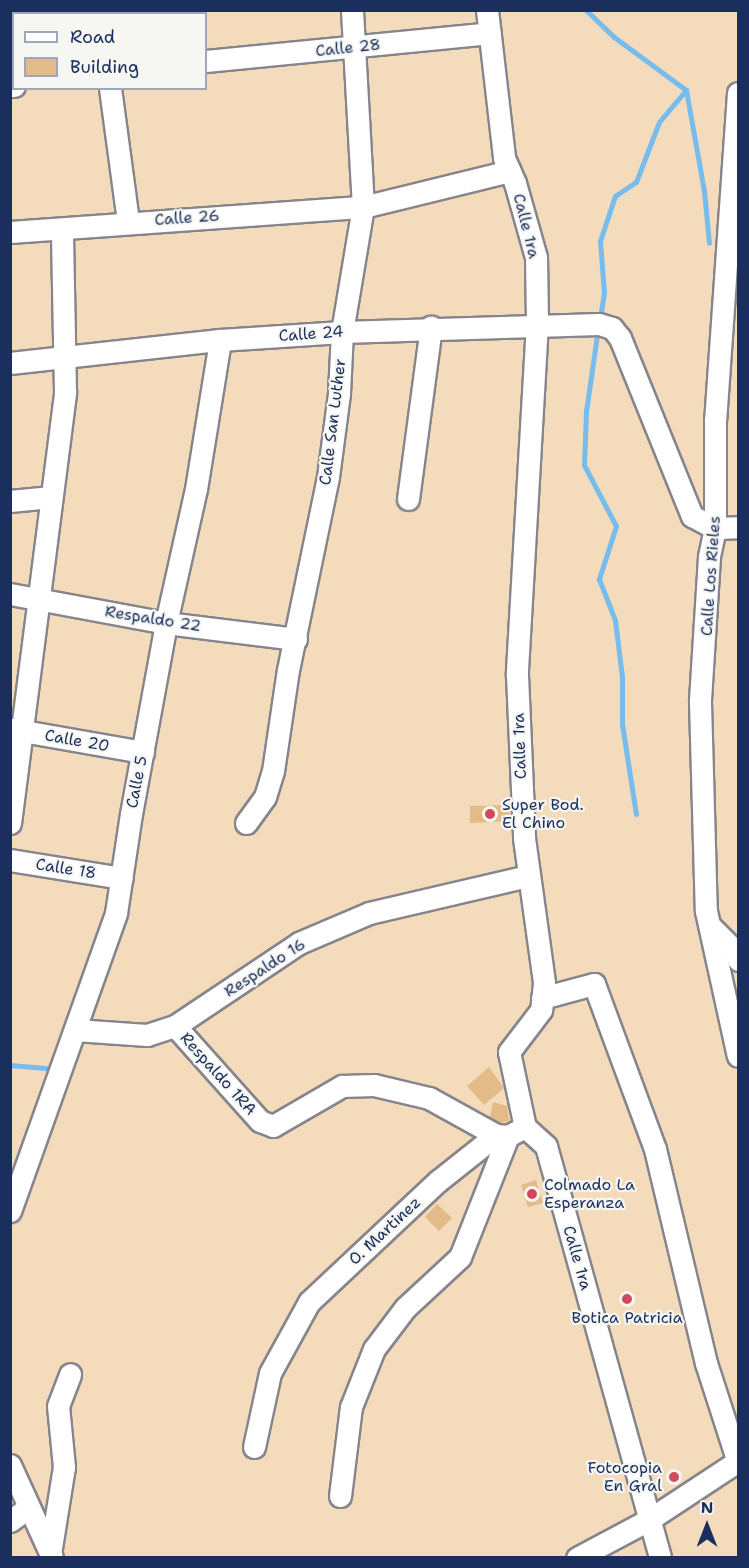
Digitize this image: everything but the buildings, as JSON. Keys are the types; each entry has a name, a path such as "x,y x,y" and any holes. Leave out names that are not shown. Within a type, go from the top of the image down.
{"street":[{"name":"Calle San Luther","path":"246,823 265,797 273,771 328,477 339,393 342,332 363,207 352,10"},
{"name":"Calle 1ra","path":"487,10 504,158 536,257 537,323 517,675 528,876 544,983 541,1010 509,1052 510,1133 546,1146 660,1557"},
{"name":"Calle 28","path":"207,62 490,33"},
{"path":"110,90 128,222"},
{"name":"Calle Los Rieles","path":"738,93 715,419 715,528 709,557 700,702 706,911 738,1056"},
{"name":"Calle 26","path":"10,232 363,207 510,171"},
{"path":"10,823 17,730 40,599 64,391 61,357 62,230"},
{"name":"Calle 24","path":"10,363 220,340 431,327 537,323 599,324 612,328 620,338 692,516 715,528"},
{"path":"408,499 431,327"},
{"name":"Calle 5","path":"10,1211 116,913 166,623 196,489 220,340"},
{"path":"10,501 51,497"},
{"path":"715,528 738,527"},
{"name":"Respaldo 22","path":"10,594 166,623 296,639"},
{"name":"Calle 20","path":"17,730 143,752"},
{"name":"Calle 18","path":"10,860 122,878"},
{"name":"Respaldo 16","path":"75,1030 147,1035 175,1026 299,943 369,913 528,876"},
{"path":"711,927 736,952 738,960"},
{"path":"542,998 594,984 655,1149 706,1363 738,1462 650,1519 577,1557"},
{"name":"Respaldo 1RA","path":"175,1026 260,1121 273,1126 342,1086 374,1085 429,1098 510,1133"},
{"path":"340,1496 351,1407 374,1349 405,1308 460,1257 510,1133"},
{"name":"O. Martinez","path":"254,1447 270,1373 309,1302 438,1181 510,1133"},
{"path":"51,1556 64,1467 58,1406 70,1374"},
{"path":"10,1465 51,1556"},
{"path":"10,1521 28,1508"}],"waterway":[{"path":"586,10 614,37 686,90 704,191 709,243"},
{"path":"600,318 604,293 600,241 615,196 636,182 659,122 686,90"},
{"path":"598,328 586,411 584,465 616,526 599,579 615,620 622,677 622,724 636,814"},
{"path":"10,1065 57,1069"}],"place":[{"name":"Super Bod. El Chino","path":"490,814"},
{"name":"Colmado La Esperanza","path":"532,1194"},
{"name":"Botica Patricia","path":"627,1299"},
{"name":"Fotocopia En Gral","path":"674,1477"}]}
